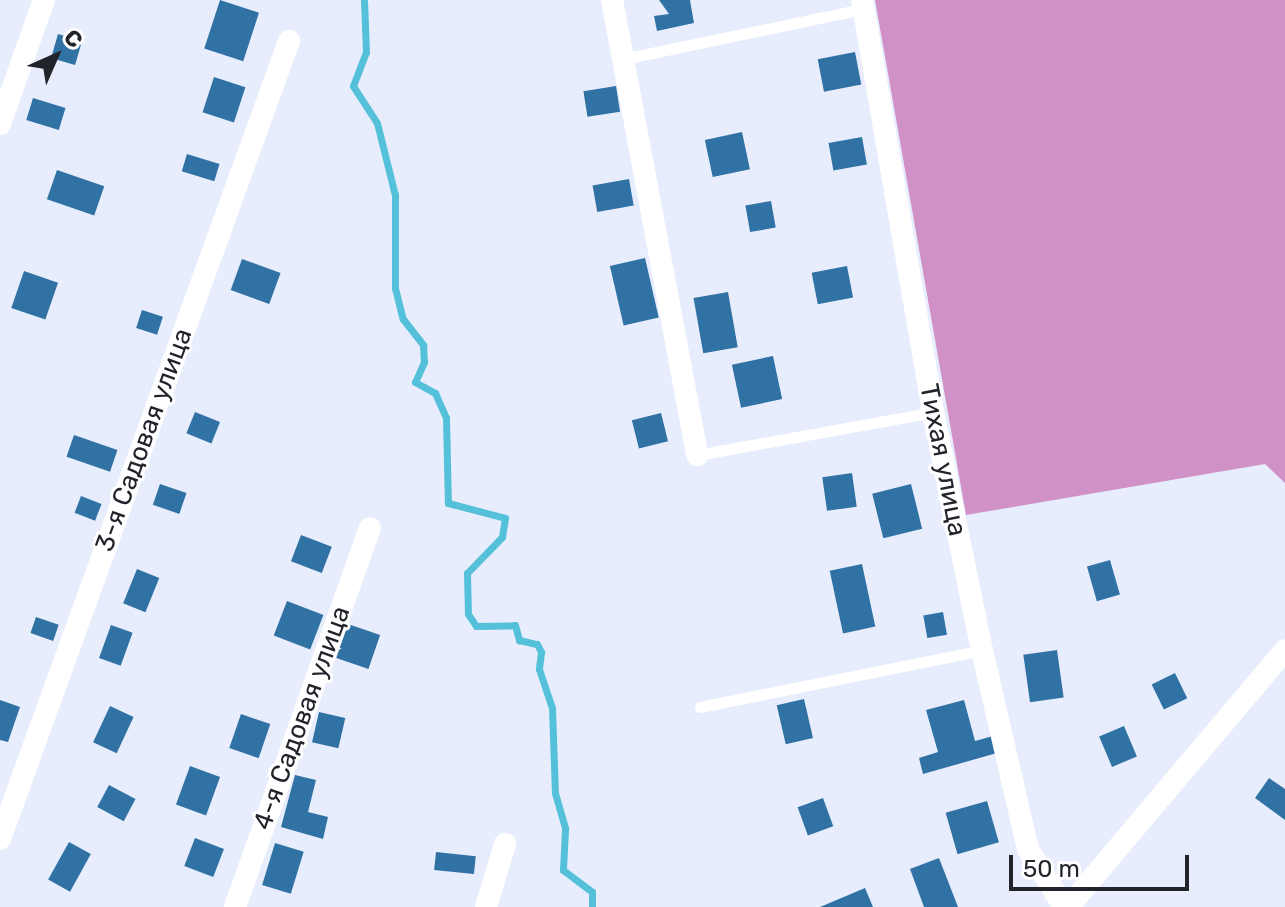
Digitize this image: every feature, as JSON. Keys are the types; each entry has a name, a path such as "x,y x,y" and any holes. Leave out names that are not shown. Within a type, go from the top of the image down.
{"street":[{"path":"0,124 44,0"},
{"path":"612,0 697,455"},
{"name":"Тихая улица","path":"862,4 933,412 982,650 1028,849 1066,907"},
{"name":"3-я Садовая улица","path":"0,839 289,41"},
{"name":"4-я Садовая улица","path":"235,907 370,528"},
{"path":"1066,907 1285,650"},
{"path":"486,907 505,844"}],"lane":[{"path":"623,59 862,4"},
{"path":"697,455 933,412"},
{"path":"700,707 982,650"}],"shaded area":[{"path":"875,0 1285,0 1285,483 1265,464 966,515"}],"building":[{"path":"220,0 259,13 243,61 204,49"},
{"path":"659,0 690,0 694,23 657,31 654,16 669,14"},
{"path":"58,34 82,41 75,65 51,58"},
{"path":"855,52 861,84 824,92 818,59"},
{"path":"214,77 245,87 234,122 203,112"},
{"path":"616,86 620,112 587,117 583,91"},
{"path":"33,98 66,108 59,130 26,120"},
{"path":"742,132 750,169 713,177 705,140"},
{"path":"862,137 867,165 833,170 829,143"},
{"path":"187,154 220,164 214,181 182,171"},
{"path":"57,170 104,186 94,216 47,199"},
{"path":"629,179 634,206 597,212 593,185"},
{"path":"771,201 776,228 750,232 745,206"},
{"path":"645,258 659,317 624,326 610,266"},
{"path":"242,259 281,273 269,304 231,290"},
{"path":"847,266 853,297 818,304 812,273"},
{"path":"24,271 58,283 45,320 11,308"},
{"path":"728,292 738,347 703,353 694,298"},
{"path":"142,310 163,317 157,335 136,328"},
{"path":"773,356 782,399 741,408 732,365"},
{"path":"195,412 220,422 211,443 186,433"},
{"path":"661,413 668,441 639,448 632,420"},
{"path":"74,435 117,450 110,472 67,457"},
{"path":"852,473 857,507 827,511 822,477"},
{"path":"160,484 186,493 179,514 153,505"},
{"path":"911,484 922,529 883,538 872,494"},
{"path":"81,496 102,504 95,521 75,513"},
{"path":"301,535 332,547 322,573 291,561"},
{"path":"1110,560 1120,595 1097,601 1087,567"},
{"path":"862,564 875,627 843,633 830,571"},
{"path":"137,569 159,578 145,612 123,603"},
{"path":"287,601 323,615 310,650 274,636"},
{"path":"943,612 947,635 927,638 923,615"},
{"path":"36,617 59,625 53,641 30,633"},
{"path":"348,624 380,635 368,669 336,658"},
{"path":"111,625 133,633 121,666 99,658"},
{"path":"1057,650 1064,698 1030,702 1023,655"},
{"path":"1175,673 1187,698 1164,710 1152,684"},
{"path":"804,699 813,738 786,744 777,705"},
{"path":"0,700 20,707 8,742 0,740"},
{"path":"964,700 975,741 993,736 997,753 923,774 919,758 938,752 926,710"},
{"path":"110,706 134,717 117,753 93,742"},
{"path":"319,712 345,718 338,748 312,742"},
{"path":"241,714 270,724 259,758 229,748"},
{"path":"1124,726 1137,756 1112,767 1099,737"},
{"path":"190,766 220,777 206,815 176,805"},
{"path":"295,775 316,780 308,812 328,817 323,839 281,827"},
{"path":"1269,778 1285,789 1285,820 1255,798"},
{"path":"109,785 135,799 124,821 97,807"},
{"path":"823,798 833,826 808,835 798,807"},
{"path":"987,801 999,842 958,854 946,813"},
{"path":"195,838 224,849 213,877 184,866"},
{"path":"69,842 91,854 70,892 48,880"},
{"path":"275,843 304,852 291,894 262,885"},
{"path":"436,852 476,856 474,874 434,870"},
{"path":"939,858 958,907 924,907 910,869"},
{"path":"865,888 873,907 820,907"}],"waterway":[{"path":"364,0 366,52 353,86 377,123 395,195 395,288 403,319 423,345 424,362 415,382 435,393 446,418 448,503 505,518 502,537 467,573 468,614 476,626 515,625 519,640 537,644 541,652 539,669 552,708 555,793 565,829 563,870 592,892 592,907"}]}
